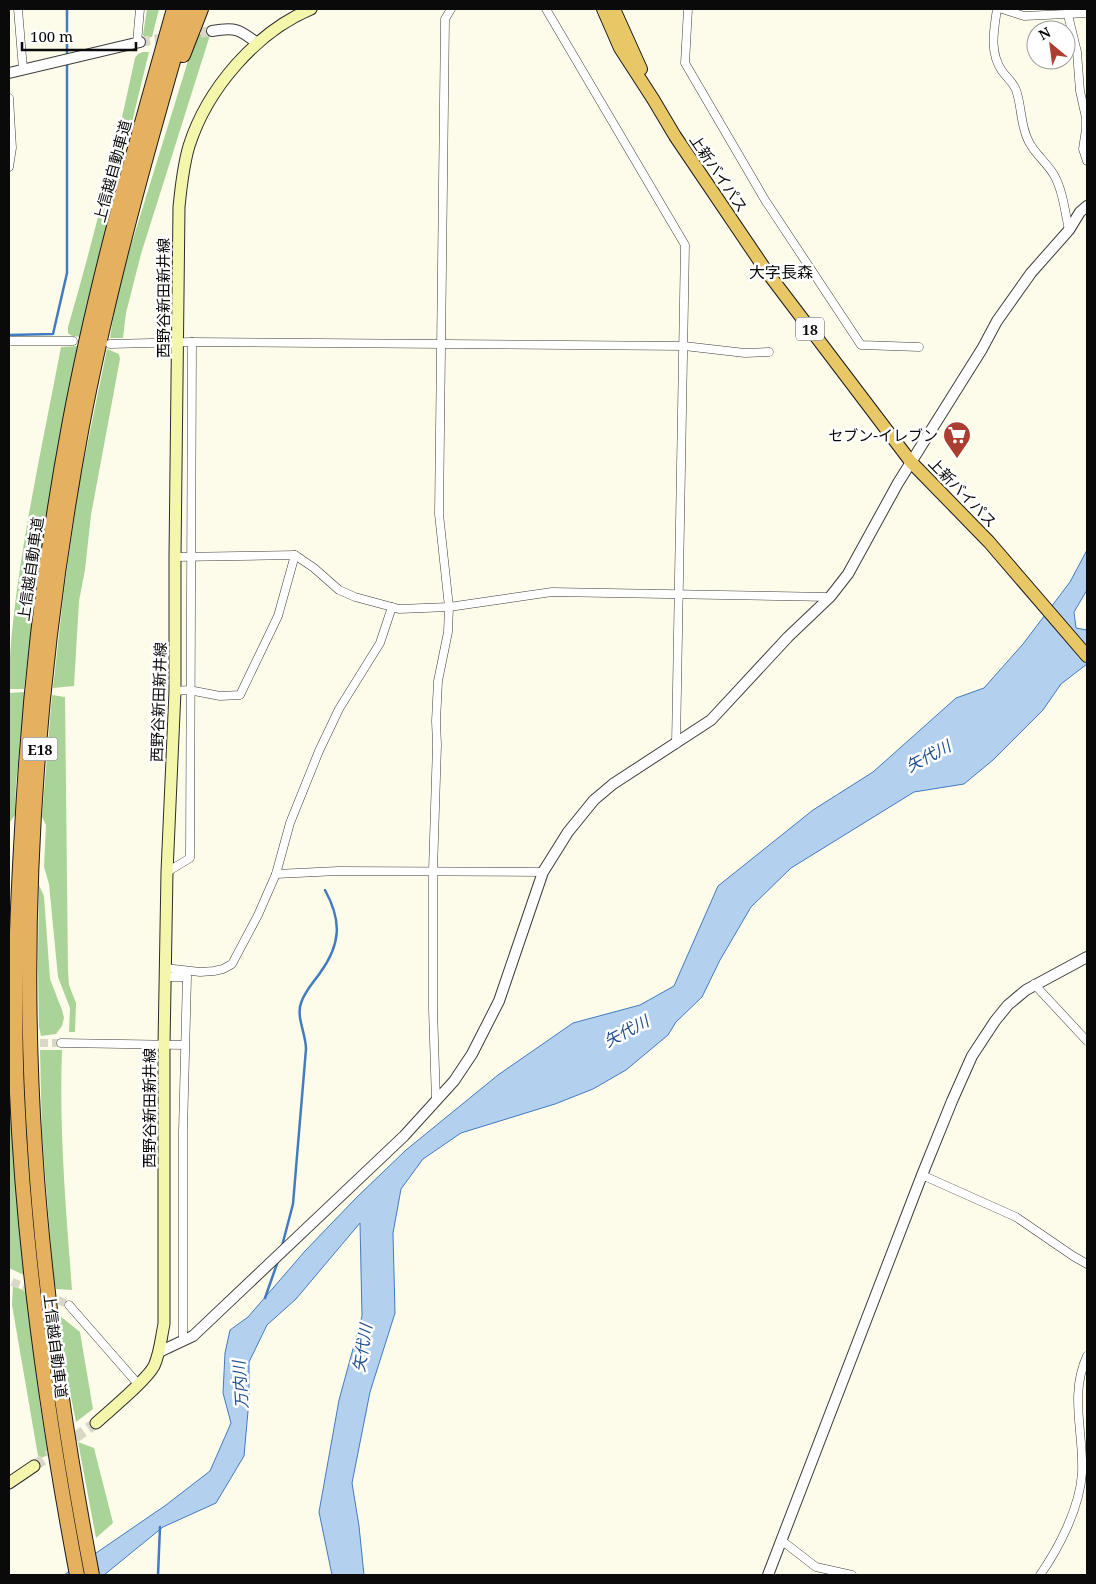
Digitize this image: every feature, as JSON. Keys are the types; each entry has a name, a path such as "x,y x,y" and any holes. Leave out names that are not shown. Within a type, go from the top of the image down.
{"highway":[{"path":"142,120 166,9"},
{"name":"上信越自動車道","path":"71,1503 44,1383 36,1324 19,1120 16,973 26,748 38,630 53,521 79,375 102,272 142,120 174,9"},
{"name":"上信越自動車道","path":"71,1503 50,1322 35,1151 30,1011 31,901 35,807 45,686 66,526 92,379 128,227 188,9"},
{"path":"128,227 178,68 200,9"},
{"name":"上新バイパス","path":"603,9 620,48 675,136 767,272 911,462 989,542 1087,656"},
{"name":"上新バイパス","path":"614,9 653,99"},
{"name":"E18","path":"71,1503 77,1575"},
{"name":"E18","path":"71,1503 92,1575"}],"main road":[{"name":"西野谷新田新井線","path":"96,1423 138,1384 153,1367 164,1324 165,973 167,872 175,691 179,207 181,186 189,147 195,129 231,71 256,44 288,20 311,9"},
{"path":"9,1483 34,1466"}],"street":[{"path":"18,9 23,69"},
{"path":"9,73 138,42 140,9"},
{"path":"436,1101 432,1009 433,871 438,681 448,632 449,607 439,514 445,19 451,9"},
{"path":"546,9 685,245 676,744"},
{"path":"688,9 685,63 765,200 861,345 919,347"},
{"path":"997,9 992,43 997,61 1016,90 1023,118 1024,132 1029,142 1055,177 1062,197 1069,230"},
{"path":"1002,9 1024,16 1087,14"},
{"path":"1068,15 1077,52 1080,91 1086,118 1083,149 1087,161"},
{"path":"212,31 231,28 242,31 256,44"},
{"path":"9,98 12,148 9,167"},
{"path":"158,1352 192,1336 404,1136 454,1081 472,1054 499,1001 543,872 568,832 594,800 612,784 711,720 788,637 830,597 848,574 911,462 997,322 1031,273 1069,230 1080,212 1087,206"},
{"path":"9,341 73,341"},
{"path":"167,872 190,858 189,690 192,342"},
{"path":"110,344 192,342 684,346 745,353 769,352"},
{"path":"175,557 295,555 314,568 339,590 355,597 399,609 449,607 552,592 830,597"},
{"path":"175,691 189,690 220,696 240,695 278,616 295,555"},
{"path":"165,973 214,971 232,964 258,915 276,874 290,822 319,751 339,709 380,643 392,607"},
{"path":"276,874 338,871 543,872"},
{"path":"768,1575 922,1174 972,1056 1004,1010 1034,984 1087,956"},
{"path":"165,973 187,977 184,1046 183,1341"},
{"path":"1034,984 1087,1041"},
{"path":"61,1043 184,1046"},
{"path":"922,1174 1016,1217 1087,1264"},
{"path":"69,1305 138,1384"},
{"path":"1040,1575 1060,1542 1080,1488 1082,1452 1077,1403 1080,1380 1087,1356"},
{"path":"781,1540 816,1567 852,1575"}],"green space":[{"path":"147,9 159,9 152,37 145,38 143,35"},
{"path":"211,32 141,254 126,313 123,338 110,338 115,306 129,252 196,35"},
{"path":"143,52 149,52 80,337 72,336 68,333 68,327 104,193 135,58"},
{"path":"79,346 53,474 24,689 9,689 15,601 36,473 61,347"},
{"path":"107,349 119,354 120,359 91,515 85,570 79,601 74,686 53,688 64,590 79,485"},
{"path":"25,692 16,783 15,815 10,822 9,863 9,693"},
{"path":"52,695 65,697 68,971 69,985 76,1003 75,1032 69,1032 70,1008 58,977 49,884 44,867 46,825 42,817"},
{"path":"39,885 44,896 50,979 64,1018 62,1026 56,1034 41,1036 39,1027 38,967"},
{"path":"9,1049 11,1049 13,1127 24,1275 9,1268"},
{"path":"40,1050 62,1050 62,1140 72,1290 56,1289 53,1274 42,1134"},
{"path":"13,1285 26,1292 48,1455 41,1458 38,1456 12,1305"},
{"path":"59,1315 80,1332 93,1409 76,1422 60,1342"},
{"path":"78,1442 94,1448 113,1523 96,1538"}],"water":[{"path":"1087,550 1087,590 1074,612 1076,628 1087,630 1087,664 1061,684 1043,710 993,760 964,784 914,792 791,868 751,907 720,960 702,997 676,1022 668,1035 626,1070 593,1089 555,1104 461,1133 423,1159 401,1189 393,1233 395,1313 370,1392 352,1483 364,1575 332,1575 319,1512 339,1400 362,1316 360,1223 296,1299 267,1325 249,1362 249,1400 244,1456 216,1503 163,1527 104,1575 64,1575 166,1505 210,1471 231,1423 223,1393 225,1353 230,1330 248,1317 305,1251 357,1197 406,1150 498,1075 573,1023 640,1005 674,986 718,886 813,810 873,772 956,698 984,688 1023,644 1070,582"}],"waterway":[{"path":"67,9 67,55"},
{"path":"9,335 53,334 67,273 67,63"},
{"path":"282,1246 293,1204 306,1049 300,1020 300,1008 305,995 332,952 337,932 331,901 325,890"},
{"path":"265,1298 278,1261"},
{"path":"158,1575 160,1527"}],"tunnel":[{"path":"186,35 212,31"},
{"path":"140,42 171,37"},
{"path":"28,1043 61,1043"},
{"path":"12,1282 34,1290"},
{"path":"47,1295 69,1305"},
{"path":"34,1466 96,1423"}],"place":[{"name":"セブン-イレブン","path":"957,459"}],"district":[{"name":"大字長森","path":"781,272"}],"water label":[{"name":"矢代川","path":"928,756"},
{"name":"矢代川","path":"626,1031"},
{"name":"矢代川","path":"362,1348"},
{"name":"万内川","path":"240,1385"}]}
